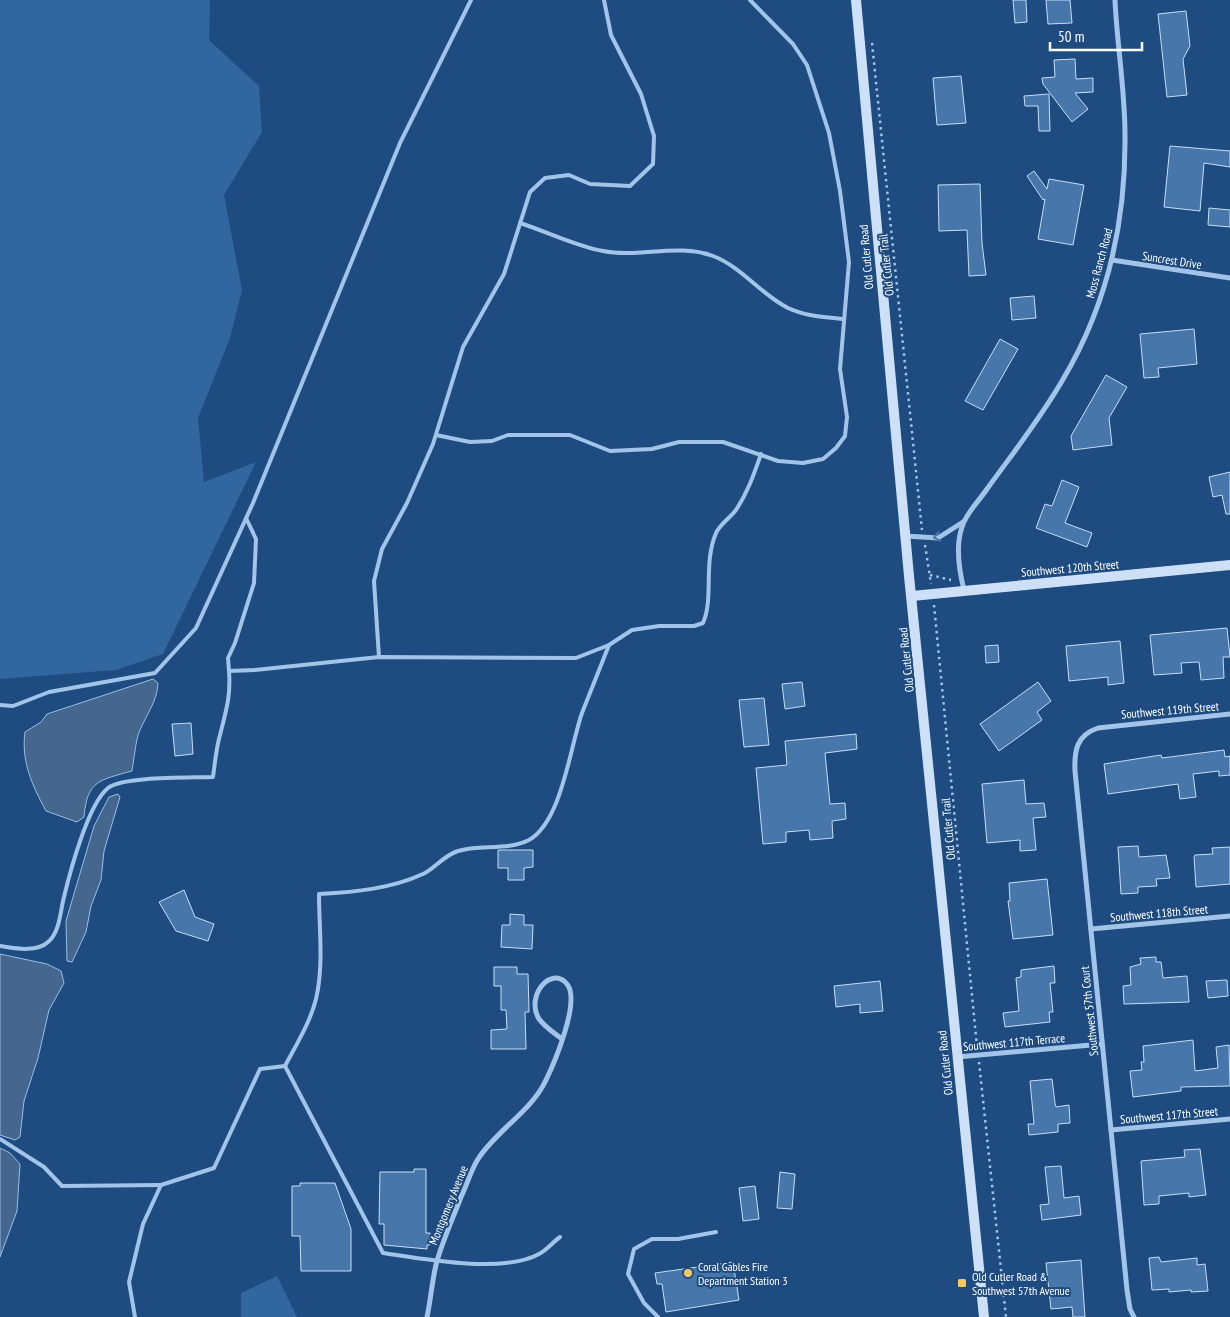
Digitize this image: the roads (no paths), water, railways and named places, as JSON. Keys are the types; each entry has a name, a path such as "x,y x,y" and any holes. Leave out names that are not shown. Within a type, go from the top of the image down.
{"main road":[{"name":"Old Cutler Road","path":"856,0 906,536 984,1317"},
{"name":"Southwest 120th Street","path":"912,596 1230,565"}],"street":[{"name":"Moss Ranch Road","path":"906,536 938,538 964,522 1038,421 1064,379 1102,297 1112,260 1121,208 1126,135 1115,0"},
{"name":"Suncrest Drive","path":"1112,260 1230,278"},
{"name":"Moss Ranch Road","path":"964,522 958,550 964,590"},
{"name":"Southwest 119th Street","path":"1112,726 1230,714"},
{"name":"Southwest 57th Court","path":"1112,726 1087,732 1080,739 1074,760 1128,1300 1134,1317"},
{"name":"Southwest 118th Street","path":"1091,929 1230,916"},
{"name":"Montgomery Avenue","path":"426,1317 437,1261 478,1160 500,1132 540,1092 562,1039 567,1026 570,993 567,984 553,980 540,985 537,991 537,1012 548,1028 562,1039"},
{"name":"Southwest 117th Terrace","path":"957,1057 1102,1044"},
{"name":"Southwest 117th Street","path":"1111,1130 1230,1119"}],"lane":[{"path":"0,705 13,706 49,692 155,673 196,628 246,518 400,143 471,0"},
{"path":"380,657 374,582 382,549 407,503 436,435 463,347 504,274 530,192 544,178 570,175 590,184 630,186 653,164 654,136 641,94 611,35 604,0"},
{"path":"436,435 470,442 492,440 508,435 570,435 610,451 652,449 680,442 723,442 778,461 803,464 823,459 836,448 845,436 847,417 840,368 843,319 848,294 849,262 833,152 816,88 807,65 793,44 750,0"},
{"path":"520,223 603,251 645,254 682,251 712,255 727,263 787,307 805,314 843,319"},
{"path":"229,671 380,657 576,658 609,645 632,630 659,626 694,626 703,623 707,613 708,560 717,532 735,511 749,489 761,454"},
{"path":"0,946 31,949 47,944 56,933 64,896 83,832 98,802 108,788 121,783 160,778 213,777 220,735 227,713 230,686 228,658 235,643 254,583 256,539 246,518"},
{"path":"285,1066 302,1035 316,999 320,961 319,894 368,890 398,883 426,873 435,864 457,851 528,840 547,823 563,783 582,714 609,645"},
{"path":"0,1139 44,1167 62,1186 161,1185 214,1168 260,1069 285,1066"},
{"path":"285,1066 383,1253 437,1261 498,1264 518,1261 540,1254 560,1237"},
{"path":"135,1317 129,1282 143,1224 161,1185"},
{"path":"658,1317 644,1303 628,1274 634,1249 652,1239 678,1239 716,1232"}],"place":[{"name":"Coral Gables Fire Department Station 3","path":"688,1273"},
{"name":"Old Cutler Road & Southwest 57th Avenue","path":"962,1283"}]}
